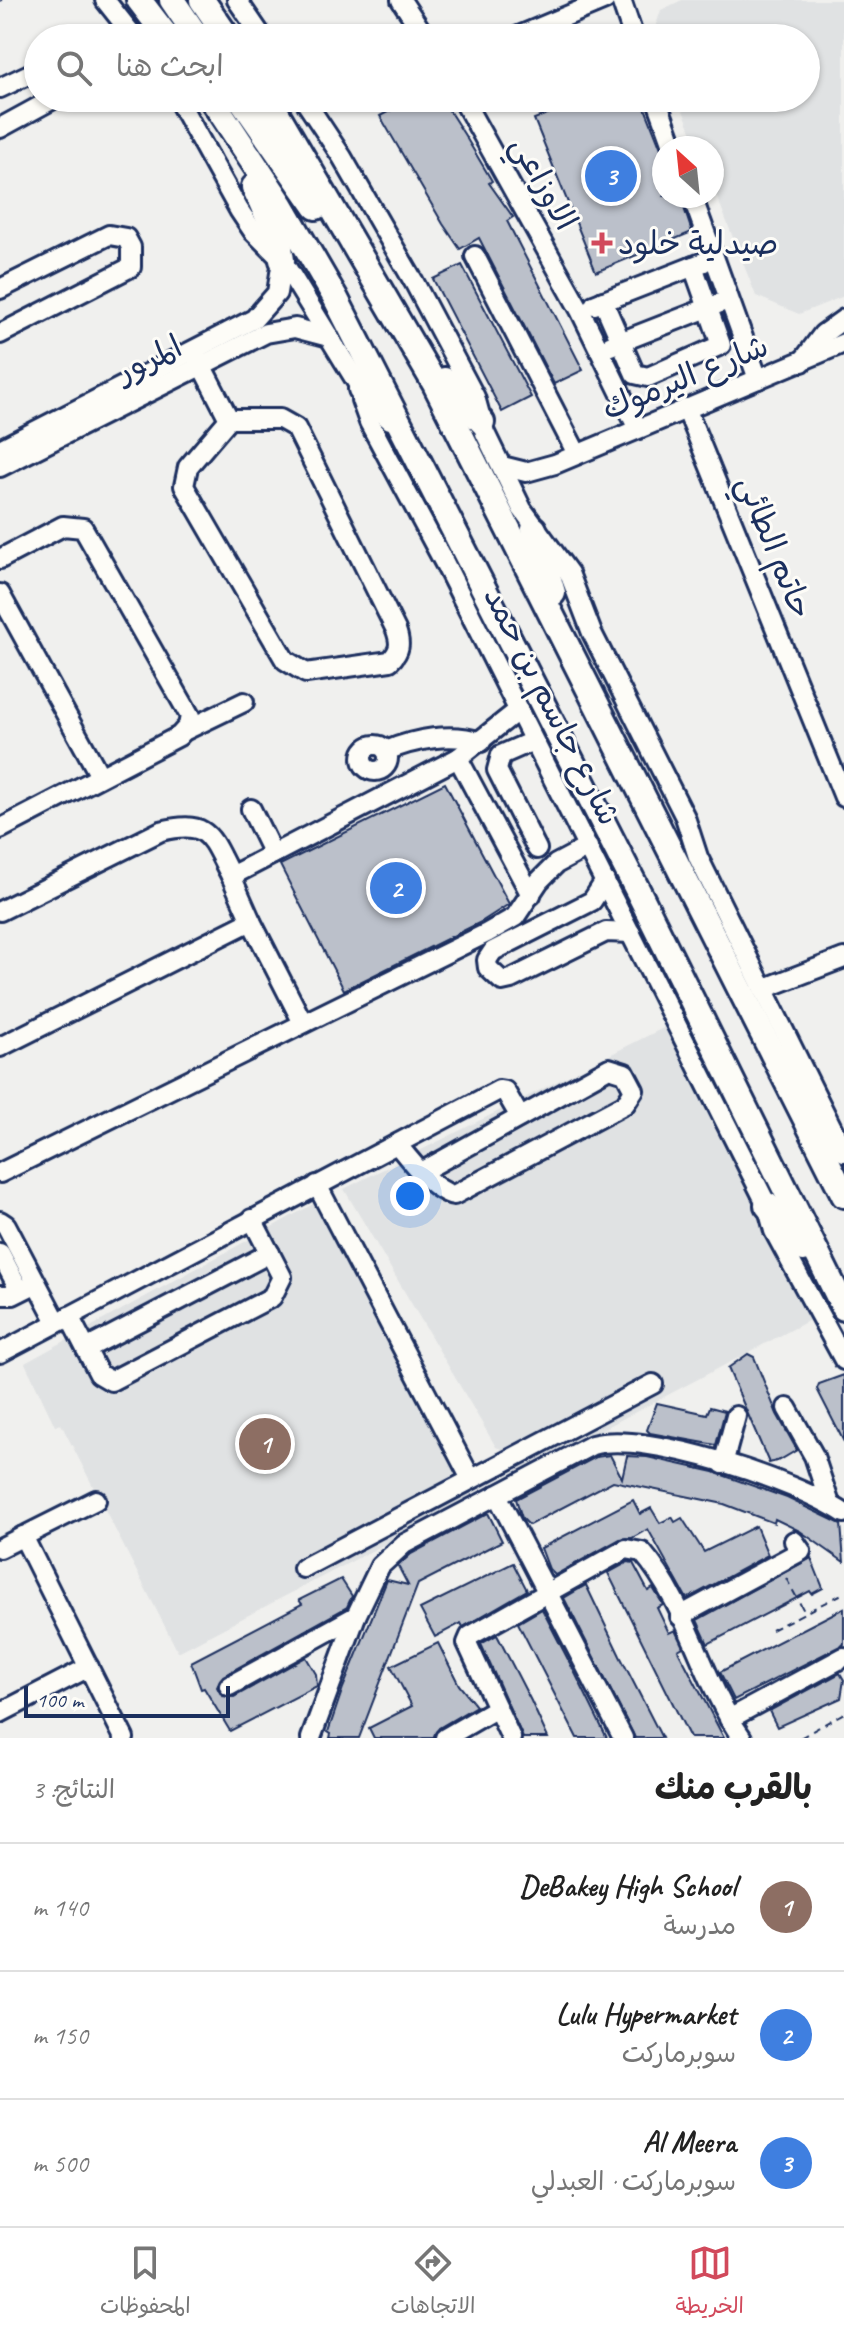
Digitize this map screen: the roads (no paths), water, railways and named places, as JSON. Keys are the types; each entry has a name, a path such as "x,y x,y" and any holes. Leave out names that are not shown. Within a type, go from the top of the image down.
{"main road":[{"path":"139,0 157,24"},
{"path":"172,0 188,24"},
{"path":"202,0 218,24"},
{"path":"223,112 224,131 279,241 282,260"},
{"name":"شارع جاسم بن حمد","path":"229,112 326,278 404,428 841,1302"},
{"path":"232,112 382,291"},
{"name":"شارع جاسم بن حمد","path":"276,112 430,375 844,1195"},
{"path":"430,375 450,384 482,422"},
{"path":"361,389 404,428"},
{"path":"528,519 558,609 558,627"},
{"path":"767,1205 841,1302"}],"street":[{"path":"105,0 124,24"},
{"path":"237,0 253,24"},
{"path":"401,0 417,24"},
{"path":"621,0 629,24"},
{"path":"547,24 601,1"},
{"path":"0,88 24,77"},
{"path":"0,128 30,112"},
{"name":"شارع جاسم بن حمد","path":"185,112 239,210 253,231 282,260 361,389 361,400 369,422 445,564 516,712 588,847 767,1205 774,1231 844,1360"},
{"path":"312,112 342,157 414,282 475,397 482,422 528,519 569,573 592,633 685,817 698,857 844,1152"},
{"name":"الاوزاعي","path":"470,112 580,310 637,427"},
{"path":"661,112 670,136"},
{"path":"696,208 758,379"},
{"path":"0,289 109,235 126,238 131,247 131,267 0,334"},
{"path":"475,256 577,454"},
{"path":"580,310 714,258"},
{"name":"المرور","path":"198,359 265,311 277,293 282,260"},
{"path":"603,301 635,374 648,377 719,348 722,340 693,266"},
{"path":"600,350 729,300"},
{"path":"802,362 823,334 844,319"},
{"name":"المرور","path":"0,449 63,426 198,359 280,329 308,329 329,337"},
{"name":"شارع اليرموك","path":"555,464 637,427 843,349"},
{"path":"198,359 229,419"},
{"name":"حاتم الطائي","path":"686,408 844,797"},
{"path":"229,419 280,419 296,428 396,630 400,641 398,653 390,661 306,673 285,660 184,486 188,467 229,419"},
{"name":"المرور","path":"0,467 63,426"},
{"path":"502,466 526,472 555,464"},
{"path":"528,519 529,486 555,464"},
{"path":"0,559 68,525 87,532 189,712 186,730"},
{"path":"0,594 100,776"},
{"path":"0,829 244,702"},
{"path":"231,876 458,758 516,712"},
{"path":"393,792 380,770 367,768 363,753 372,745 380,745 386,751 406,742 462,736 481,742"},
{"path":"533,741 501,755 497,770 537,849"},
{"path":"458,758 531,895"},
{"path":"521,791 556,864"},
{"path":"251,809 273,854"},
{"path":"0,911 161,831 182,825 198,826 208,834 231,876 303,1023"},
{"path":"0,1173 487,933 515,917 556,864 588,847"},
{"path":"605,881 592,901 493,951 487,960 488,968 502,981 511,979 606,932 631,933"},
{"path":"0,1047 251,921"},
{"path":"763,989 844,958"},
{"path":"397,1144 423,1171 447,1194 457,1194 625,1104 634,1090 625,1073 609,1068 423,1171"},
{"path":"0,1353 499,1090 505,1091 520,1117"},
{"path":"317,1185 471,1479"},
{"path":"0,1253 28,1287 63,1319 106,1380 141,1366 278,1292 282,1277 252,1219"},
{"path":"0,1221 6,1225 28,1287"},
{"path":"86,1349 270,1253"},
{"path":"0,1295 28,1287"},
{"path":"303,1568 653,1384"},
{"path":"787,1408 814,1456 837,1508"},
{"path":"723,1464 736,1416"},
{"path":"311,1738 356,1616 380,1566 404,1544 592,1445 609,1440 723,1464 757,1473 837,1508"},
{"path":"497,1495 623,1738"},
{"path":"0,1548 96,1500"},
{"path":"23,1536 124,1738"},
{"path":"680,1616 801,1551 794,1541"},
{"path":"511,1738 467,1643 473,1632 617,1552 636,1550 645,1556 680,1616 729,1719 742,1738"},
{"path":"229,1686 356,1616"},
{"path":"729,1719 844,1657"},
{"path":"0,1713 89,1667"},
{"path":"445,1738 497,1708"}],"place":[{"name":"Al Meera","path":"611,176"},
{"name":"صيدلية خلود","path":"602,243"},
{"name":"Lulu Hypermarket","path":"396,888"},
{"name":"DeBakey High School","path":"265,1444"}]}
